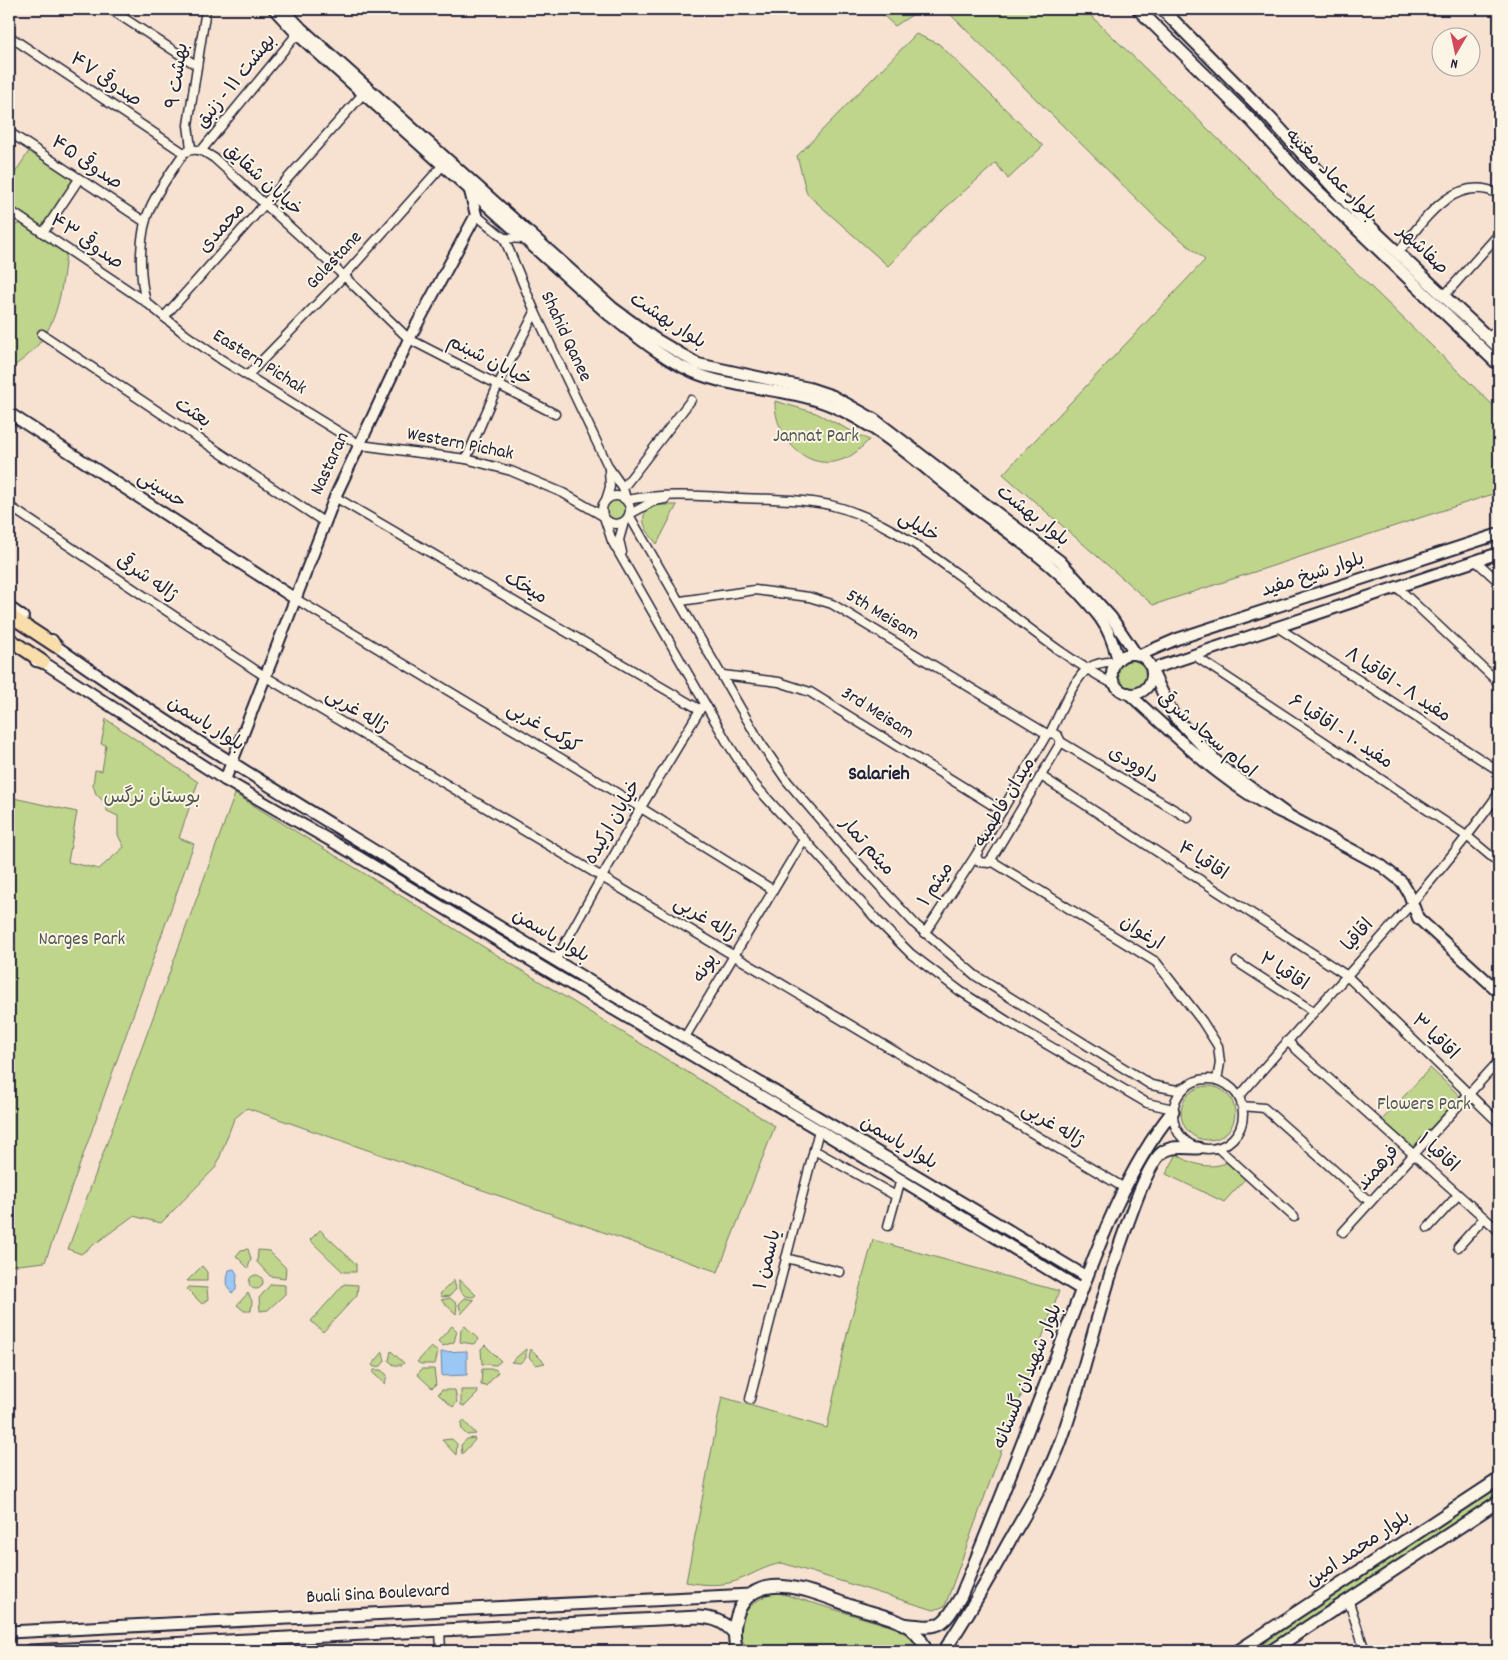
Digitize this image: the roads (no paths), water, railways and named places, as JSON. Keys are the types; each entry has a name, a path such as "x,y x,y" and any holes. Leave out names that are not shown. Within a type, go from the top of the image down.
{"main road":[{"name":"بلوار عماد مغنیه","path":"1138,9 1254,122 1301,175 1499,365"},
{"name":"بلوار عماد مغنیه","path":"1162,9 1270,118 1323,178"},
{"name":"صفاشهر","path":"1323,178 1365,222 1499,348"},
{"path":"9,615 56,646"},
{"path":"9,639 43,662"},
{"name":"بلوار شهیدان گلستانه","path":"903,1624 929,1627 948,1620 961,1596 1087,1277 1126,1189 1156,1133 1173,1110"},
{"path":"944,1651 968,1616 1053,1462 1077,1392 1108,1275 1142,1187 1157,1158 1165,1151 1175,1147 1198,1148"},
{"name":"بلوار محمد امین","path":"1238,1651 1499,1478"},
{"name":"بلوار محمد امین","path":"1271,1651 1499,1501"},
{"name":"Buali Sina Boulevard","path":"9,1632 750,1595 770,1587 800,1589 903,1624"},
{"path":"737,1651 734,1633 738,1613 750,1595"},
{"name":"Buali Sina Boulevard","path":"30,1651 90,1650 698,1617 714,1618 726,1624 734,1633"},
{"path":"903,1624 917,1635 926,1651"}],"street":[{"path":"110,9 196,65"},
{"name":"بهشت ۹","path":"188,151 188,125 206,9"},
{"name":"بلوار بهشت","path":"274,9 297,34 609,315 681,366 694,373 805,396 852,416 886,439 1054,568 1079,592 1101,619 1112,640 1117,660"},
{"name":"بلوار بهشت","path":"283,9 302,29 613,308 654,338 698,364 809,388 833,396 874,419 1060,561 1111,616 1138,654"},
{"name":"بهشت ۱۱ - زنبق","path":"201,151 297,34"},
{"name":"صدوقی ۴۷","path":"9,36 188,151"},
{"name":"محمدی","path":"164,317 266,205 363,94"},
{"name":"صدوقی ۴۵","path":"9,132 145,222"},
{"path":"146,302 142,268 145,222 157,195 188,151"},
{"name":"خیابان شقایق","path":"188,151 201,151 214,158 344,276 409,340"},
{"name":"Golestane","path":"248,375 344,276 442,165"},
{"path":"43,233 79,179"},
{"path":"1398,252 1432,211 1447,198 1463,191 1479,188 1499,194"},
{"path":"469,190 476,215 504,238 525,239"},
{"name":"صدوقی ۴۳","path":"9,210 146,302"},
{"name":"Nastaran","path":"225,780 335,496 409,340 476,215"},
{"path":"1444,296 1499,234"},
{"name":"Shahid Qanee","path":"504,238 535,312 609,468 623,488 626,500"},
{"name":"Eastern Pichak","path":"146,302 186,335 360,445"},
{"path":"466,459 498,385 535,312"},
{"path":"1488,338 1499,327"},
{"name":"بعثت","path":"42,334 324,522"},
{"name":"خیابان شبنم","path":"409,340 555,414"},
{"path":"623,488 691,400"},
{"name":"حسینی","path":"9,413 294,598"},
{"name":"Western Pichak","path":"360,445 466,459 533,479 588,507 603,517"},
{"path":"609,468 610,487 604,503 603,517 612,541 632,574 702,707 754,784 803,841 877,920 911,954 936,974 1007,1021 1147,1102 1173,1110"},
{"path":"588,507 604,503 614,496 626,500 664,495 700,496"},
{"name":"میخک","path":"335,496 702,707"},
{"path":"632,574 619,540 624,522 630,514 654,501 700,496"},
{"name":"خلیلی","path":"700,496 804,501 831,506 877,523 929,553 1086,670 1117,686"},
{"path":"626,500 630,514"},
{"name":"ژاله شرقی","path":"9,506 266,677"},
{"name":"میثم تمار","path":"630,514 760,742 787,781 846,850 925,933 983,981 1152,1085 1177,1090 1185,1087"},
{"path":"603,517 615,524 624,522"},
{"name":"بلوار شیخ مفید","path":"1138,654 1176,639 1499,534"},
{"name":"بلوار شیخ مفید","path":"1152,670 1499,553"},
{"path":"1476,560 1499,582"},
{"path":"1398,587 1499,683"},
{"name":"5th Meisam","path":"680,601 755,590 809,596 832,604 1049,734"},
{"name":"کوکب غربی","path":"294,598 773,890"},
{"name":"بلوار یاسمن","path":"9,607 48,634 56,646 156,715 555,961 685,1037 822,1125 901,1179 1082,1290"},
{"name":"مفید ۸ - اقاقیا ۸","path":"1277,627 1499,771"},
{"name":"بلوار یاسمن","path":"9,646 31,660 43,662 225,780 359,857 555,975 1087,1277"},
{"path":"1086,670 1092,665 1117,660 1126,654 1138,654 1148,660 1152,670 1148,686 1136,694 1128,693 1117,686 1112,673 1117,660"},
{"name":"مفید ۱۰ - اقاقیا ۶","path":"1195,656 1468,837 1499,863"},
{"name":"میدان فاطمیه","path":"1061,742 989,863 982,864 977,860 976,854 1049,734 1072,690 1086,670"},
{"name":"امام سجاد شرقی","path":"1152,670 1174,716 1221,766 1291,817"},
{"name":"3rd Meisam","path":"723,675 780,682 810,692 1002,811"},
{"name":"ژاله غربی","path":"266,677 1126,1189"},
{"name":"امام سجاد شرقی","path":"1128,693 1225,778 1271,808 1382,866 1402,882 1418,918 1499,992"},
{"name":"خیابان ارکیده","path":"555,961 640,809 702,707"},
{"path":"1049,734 1058,736 1061,742"},
{"name":"داوودی","path":"1061,742 1188,818"},
{"name":"اقاقیا ۴","path":"1041,776 1346,975"},
{"name":"اقاقیا","path":"1239,1097 1286,1041 1468,837 1499,793"},
{"name":"پونه","path":"685,1037 732,956 803,841"},
{"name":"میثم ۱","path":"925,933 976,854"},
{"name":"ارغوان","path":"990,860 1156,962 1202,1021 1218,1046 1220,1063 1217,1080"},
{"name":"اقاقیا ۲","path":"1236,962 1313,1011"},
{"name":"اقاقیا ۳","path":"1346,975 1499,1123"},
{"name":"اقاقیا ۱","path":"1286,1041 1499,1231"},
{"name":"فرهمند","path":"1343,1232 1499,1061"},
{"path":"1200,1080 1217,1080 1229,1086 1239,1097 1242,1106 1240,1128 1233,1139 1218,1148 1198,1148 1178,1134 1174,1123 1173,1110 1179,1094 1185,1087 1200,1080"},
{"path":"1242,1106 1264,1108 1370,1202"},
{"name":"یاسمن ۱","path":"750,1399 822,1125"},
{"path":"1218,1148 1294,1217"},
{"path":"814,1150 896,1196"},
{"path":"888,1226 901,1179"},
{"path":"1428,1228 1458,1195"},
{"path":"1458,1247 1484,1218"},
{"path":"786,1258 840,1272"},
{"path":"1062,1278 1069,1275 1069,1267"},
{"path":"1348,1599 1366,1651"},
{"path":"440,1630 441,1651"}],"water":[{"path":"234,1269 237,1274 236,1290 232,1293 228,1288 227,1279 229,1270"},
{"path":"467,1351 467,1375 442,1376 441,1352"}],"district":[{"name":"Salarieh","path":"879,775"}],"park label":[{"name":"Jannat Park","path":"816,437"},
{"name":"بوستان نرگس","path":"152,798"},
{"name":"Narges Park","path":"82,940"},
{"name":"Flowers Park","path":"1424,1105"}]}
